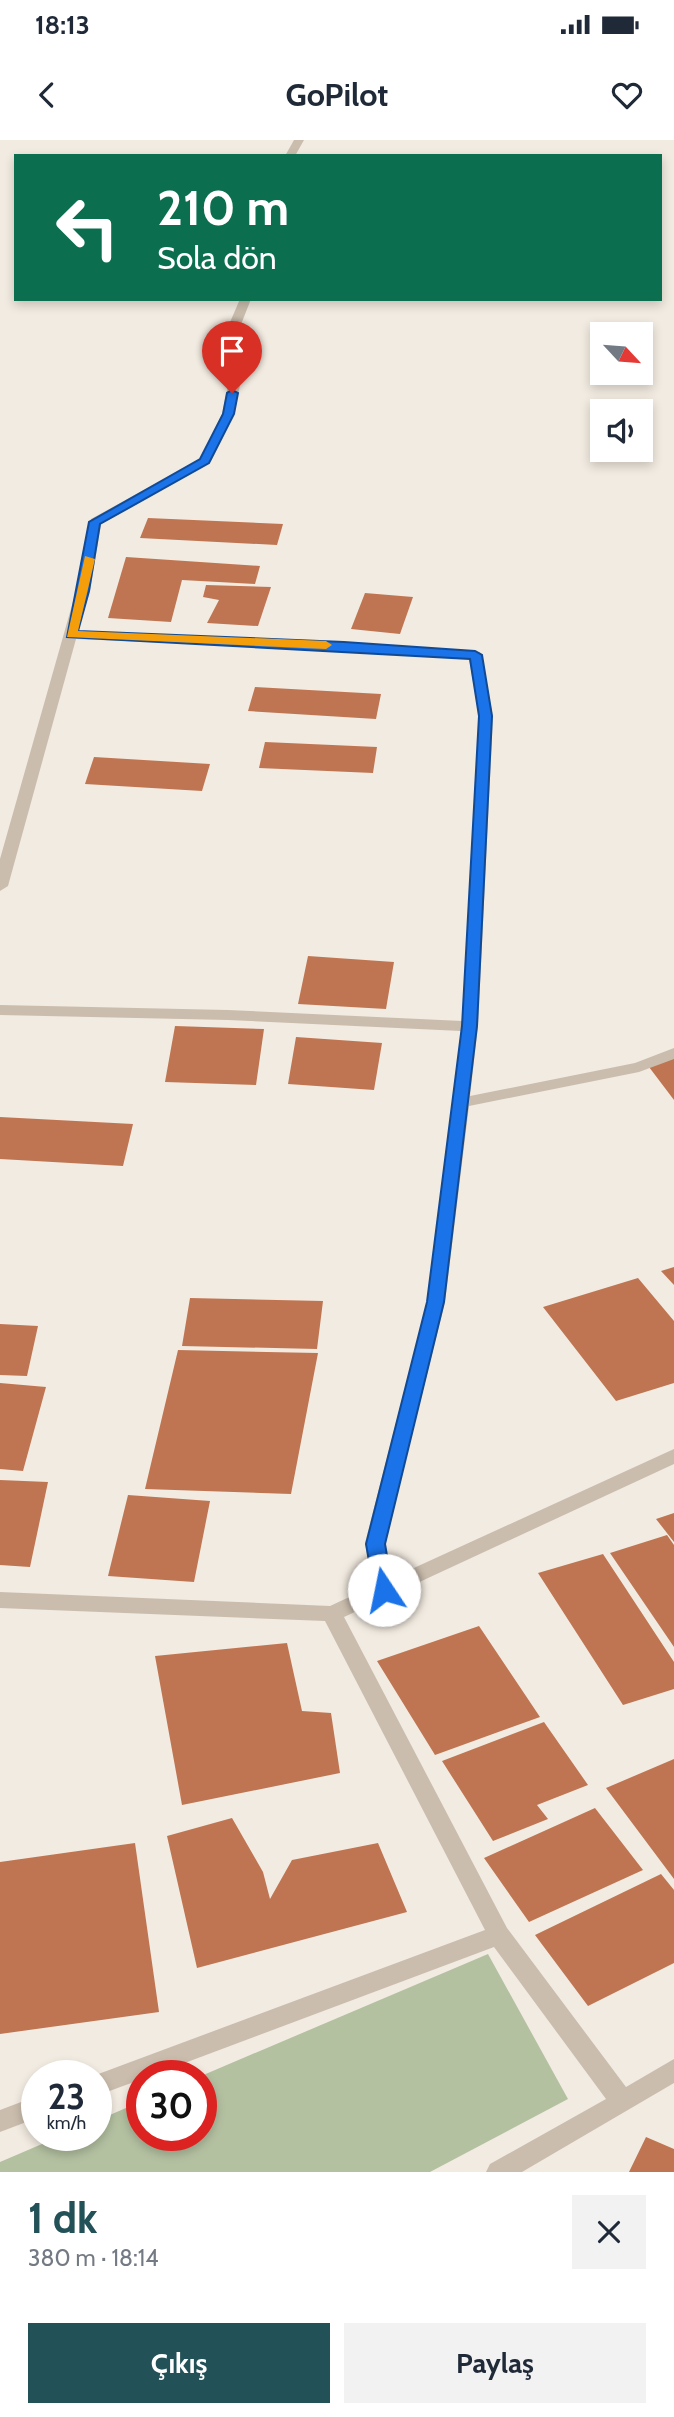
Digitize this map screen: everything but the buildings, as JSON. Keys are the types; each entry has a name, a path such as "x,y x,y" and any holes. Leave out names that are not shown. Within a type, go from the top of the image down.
{"street":[{"path":"0,886 83,591 95,522 205,461 228,414 241,352 234,327 245,301"},
{"path":"71,635 331,645 475,655 486,716 470,1026 436,1302 375,1544 384,1590"},
{"path":"0,1010 228,1015 470,1026"},
{"path":"460,1104 639,1067 674,1053"},
{"path":"0,1601 332,1614 674,1456"},
{"path":"332,1614 499,1936 623,2102"},
{"path":"112,2079 499,1936"},
{"path":"499,2172 674,2070"},
{"path":"0,2121 21,2113"}],"green space":[{"path":"488,1954 568,2099 430,2172 0,2172 0,2162 26,2151 112,2151 112,2114 126,2108 126,2151 217,2151 217,2069"}],"slow traffic":[{"path":"89,559 71,635 326,645"}],"route":[{"path":"232,393 228,414 205,461 95,522 83,591 71,635 344,646 475,655 486,716 470,1026 436,1302 375,1544 384,1590"}]}
